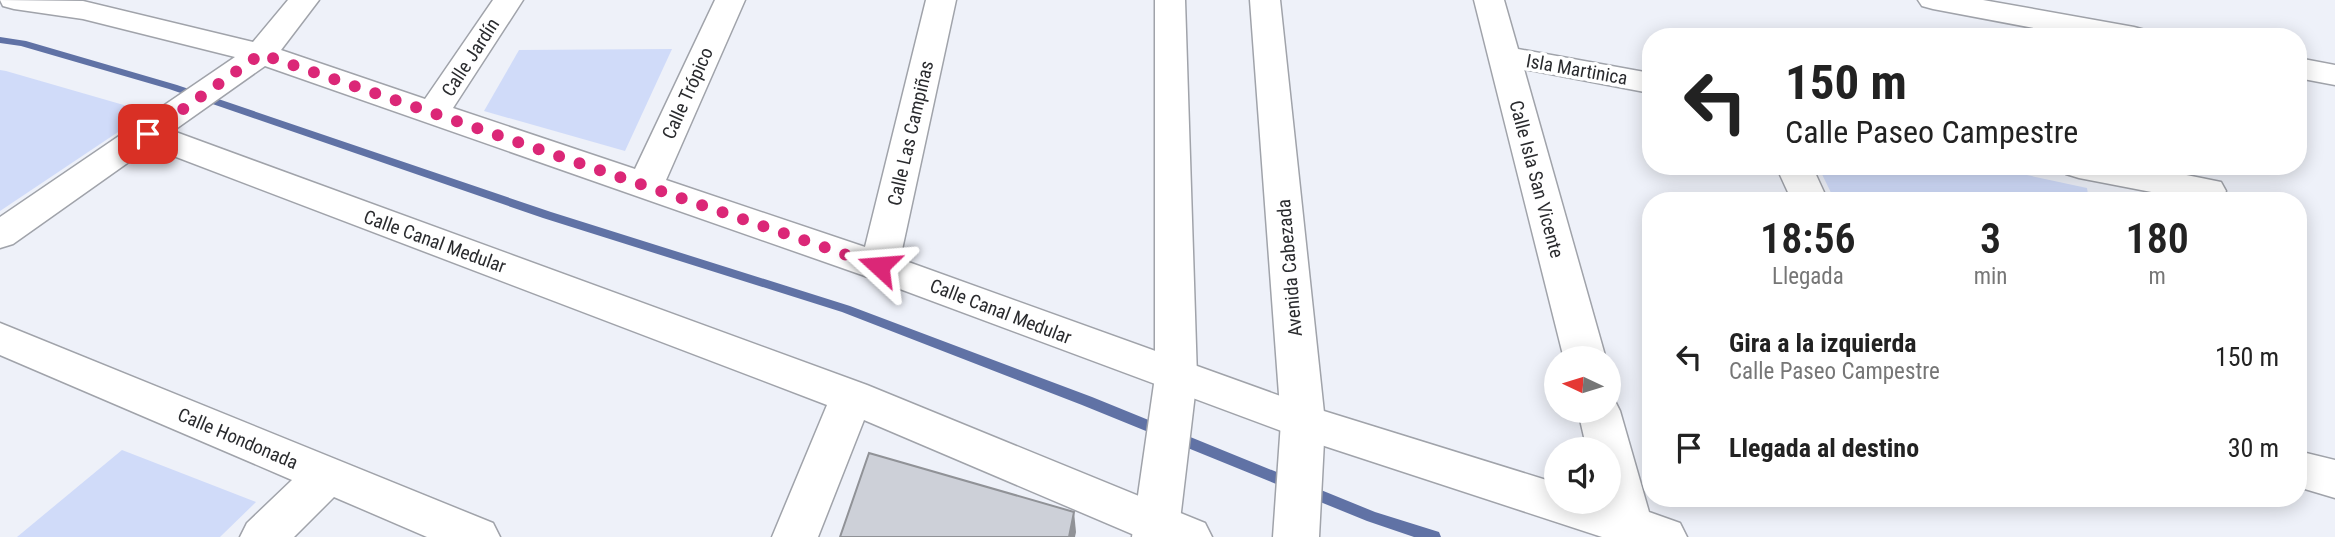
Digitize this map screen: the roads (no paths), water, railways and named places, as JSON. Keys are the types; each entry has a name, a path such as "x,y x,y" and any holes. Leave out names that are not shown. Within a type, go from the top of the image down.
{"street":[{"name":"Calle Canal Medular","path":"14,0 83,10 250,63 432,114 879,266 1175,389 1303,437 1647,532"},
{"path":"0,235 250,63 304,0"},
{"name":"Calle Jardín","path":"432,114 508,0"},
{"name":"Calle Trópico","path":"645,186 730,0"},
{"name":"Calle Las Campiñas","path":"879,266 941,0"},
{"path":"1166,522 1175,389 1170,0"},
{"name":"Avenida Cabezada","path":"1265,0 1303,437 1296,537"},
{"name":"Calle Isla San Vicente","path":"1489,0 1582,346"},
{"path":"1933,0 2086,28"},
{"path":"2093,0 2101,28"},
{"name":"Isla Martinica","path":"1504,56 1642,82"},
{"path":"2307,70 2335,75"},
{"name":"Calle Canal Medular","path":"158,127 1166,522"},
{"path":"1798,175 1806,192"},
{"path":"2100,175 2132,189 2208,191"},
{"name":"Calle Hondonada","path":"0,338 477,537"},
{"path":"795,537 852,397"},
{"path":"1604,424 1647,532"},
{"path":"2307,471 2335,479"},
{"path":"263,537 327,475"}],"waterway":[{"path":"0,40 22,43 173,87 547,215 846,309 1087,401 1372,517 1434,537"}]}
